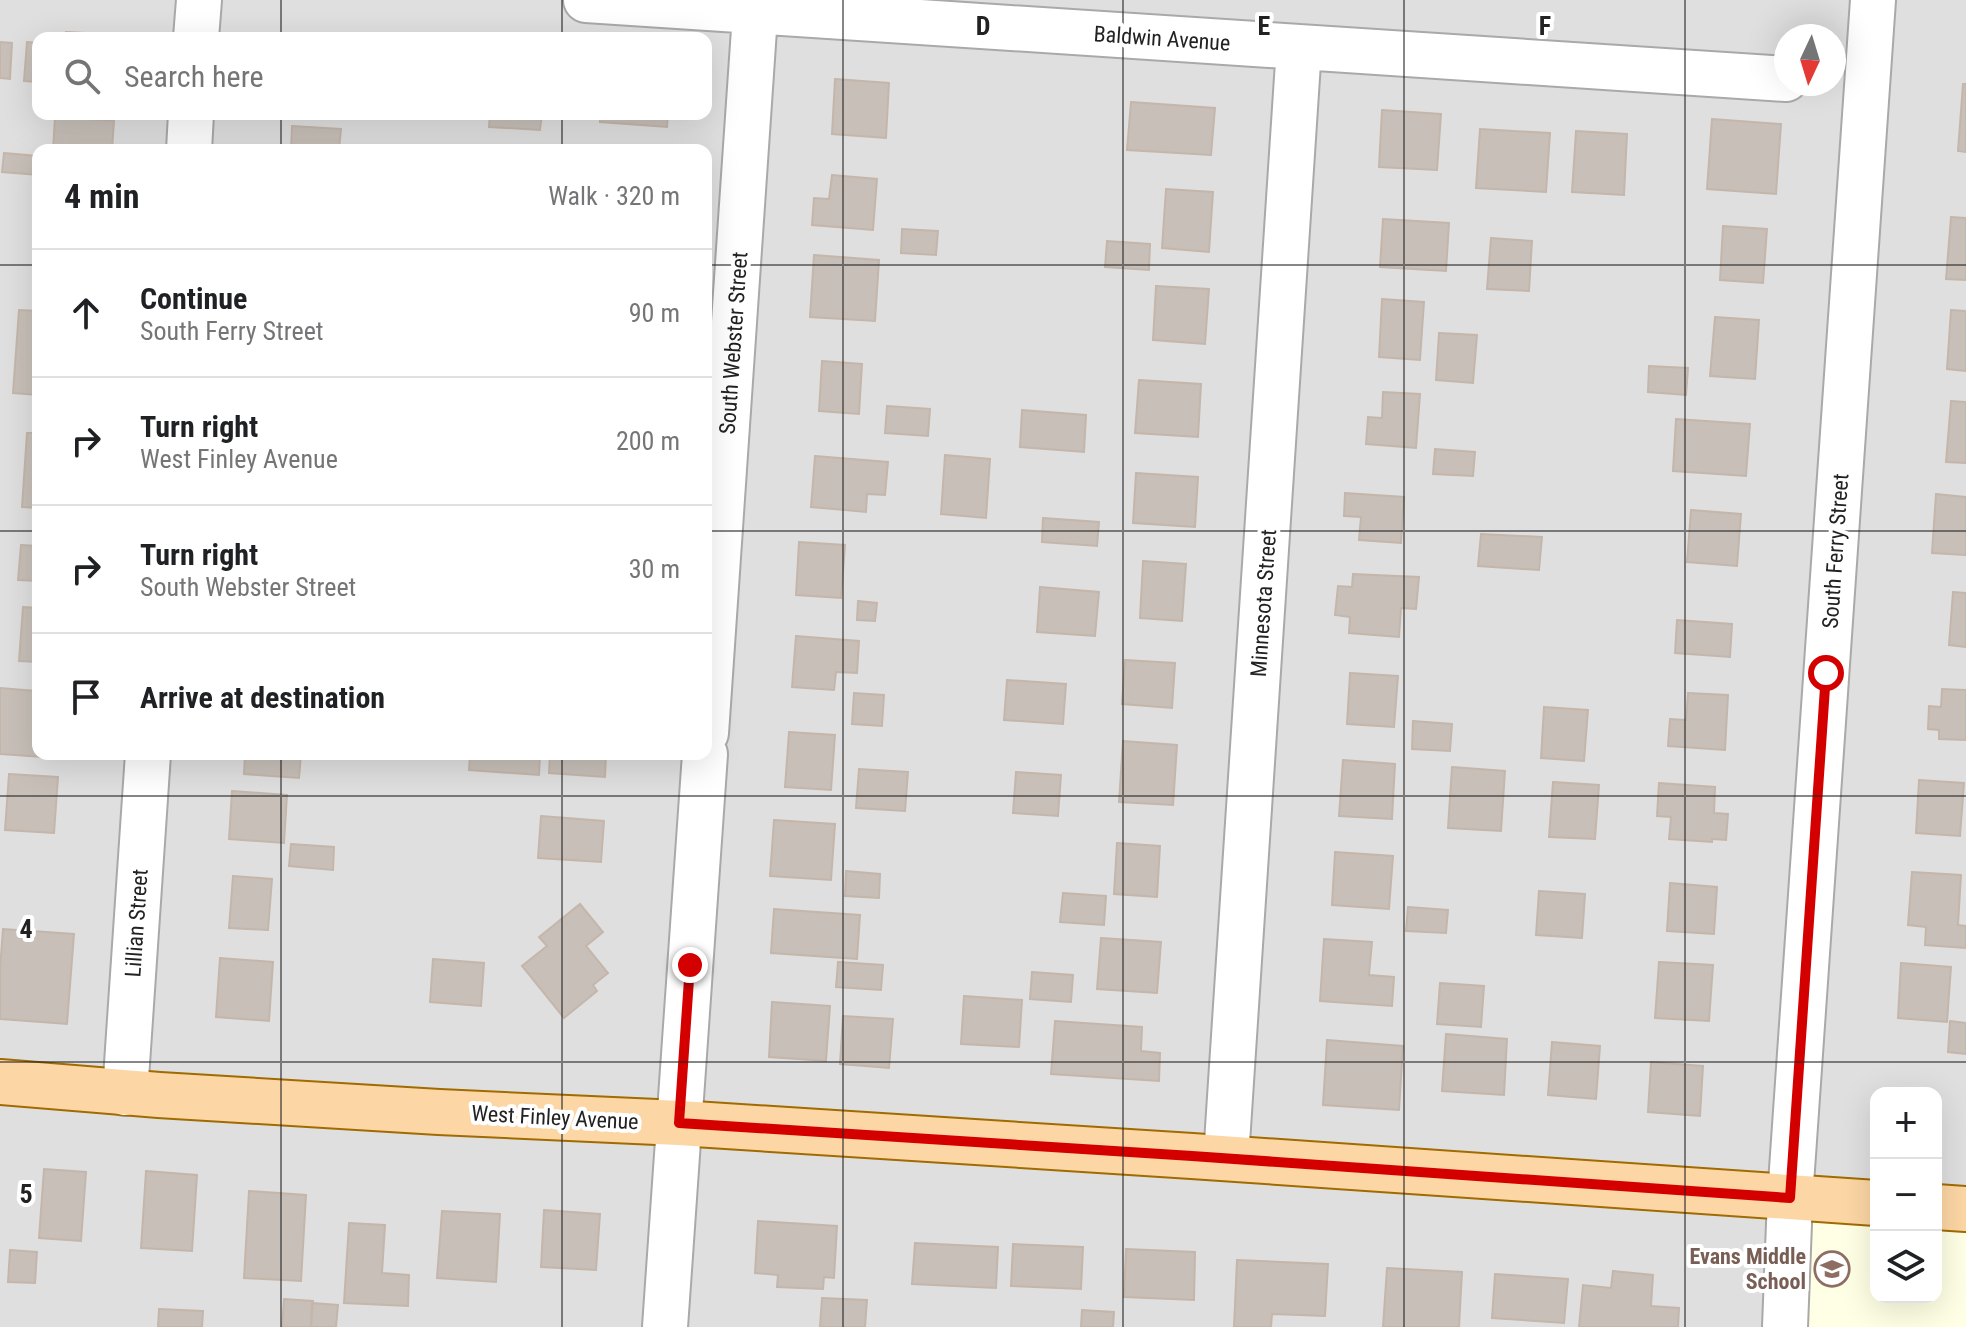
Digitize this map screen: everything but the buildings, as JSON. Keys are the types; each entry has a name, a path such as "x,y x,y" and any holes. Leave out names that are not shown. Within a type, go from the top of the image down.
{"main road":[{"name":"West Finley Avenue","path":"0,1082 125,1093 679,1123 1226,1158 1870,1203"},
{"path":"1942,1207 1966,1209"}],"street":[{"path":"196,32 199,0"},
{"name":"Baldwin Avenue","path":"586,0 756,6 1299,47 1774,78"},
{"name":"South Ferry Street","path":"1785,1327 1850,84 1873,0"},
{"name":"South Webster Street","path":"712,646 756,6"},
{"name":"Minnesota Street","path":"1226,1158 1299,47"},
{"path":"189,144 191,120"},
{"name":"Lillian Street","path":"125,1093 148,760"},
{"path":"665,1327 705,760"}],"shaded area":[{"path":"0,0 1966,0 1966,1327 0,1327"},
{"name":"Evans Middle School","path":"1790,1198 1870,1203 1870,1303 1942,1303 1942,1207 1966,1209 1966,1327 1785,1327"}],"place":[{"name":"Evans Middle School","path":"1832,1269"}],"route":[{"path":"690,965 679,1123 1790,1198 1826,673"}]}
